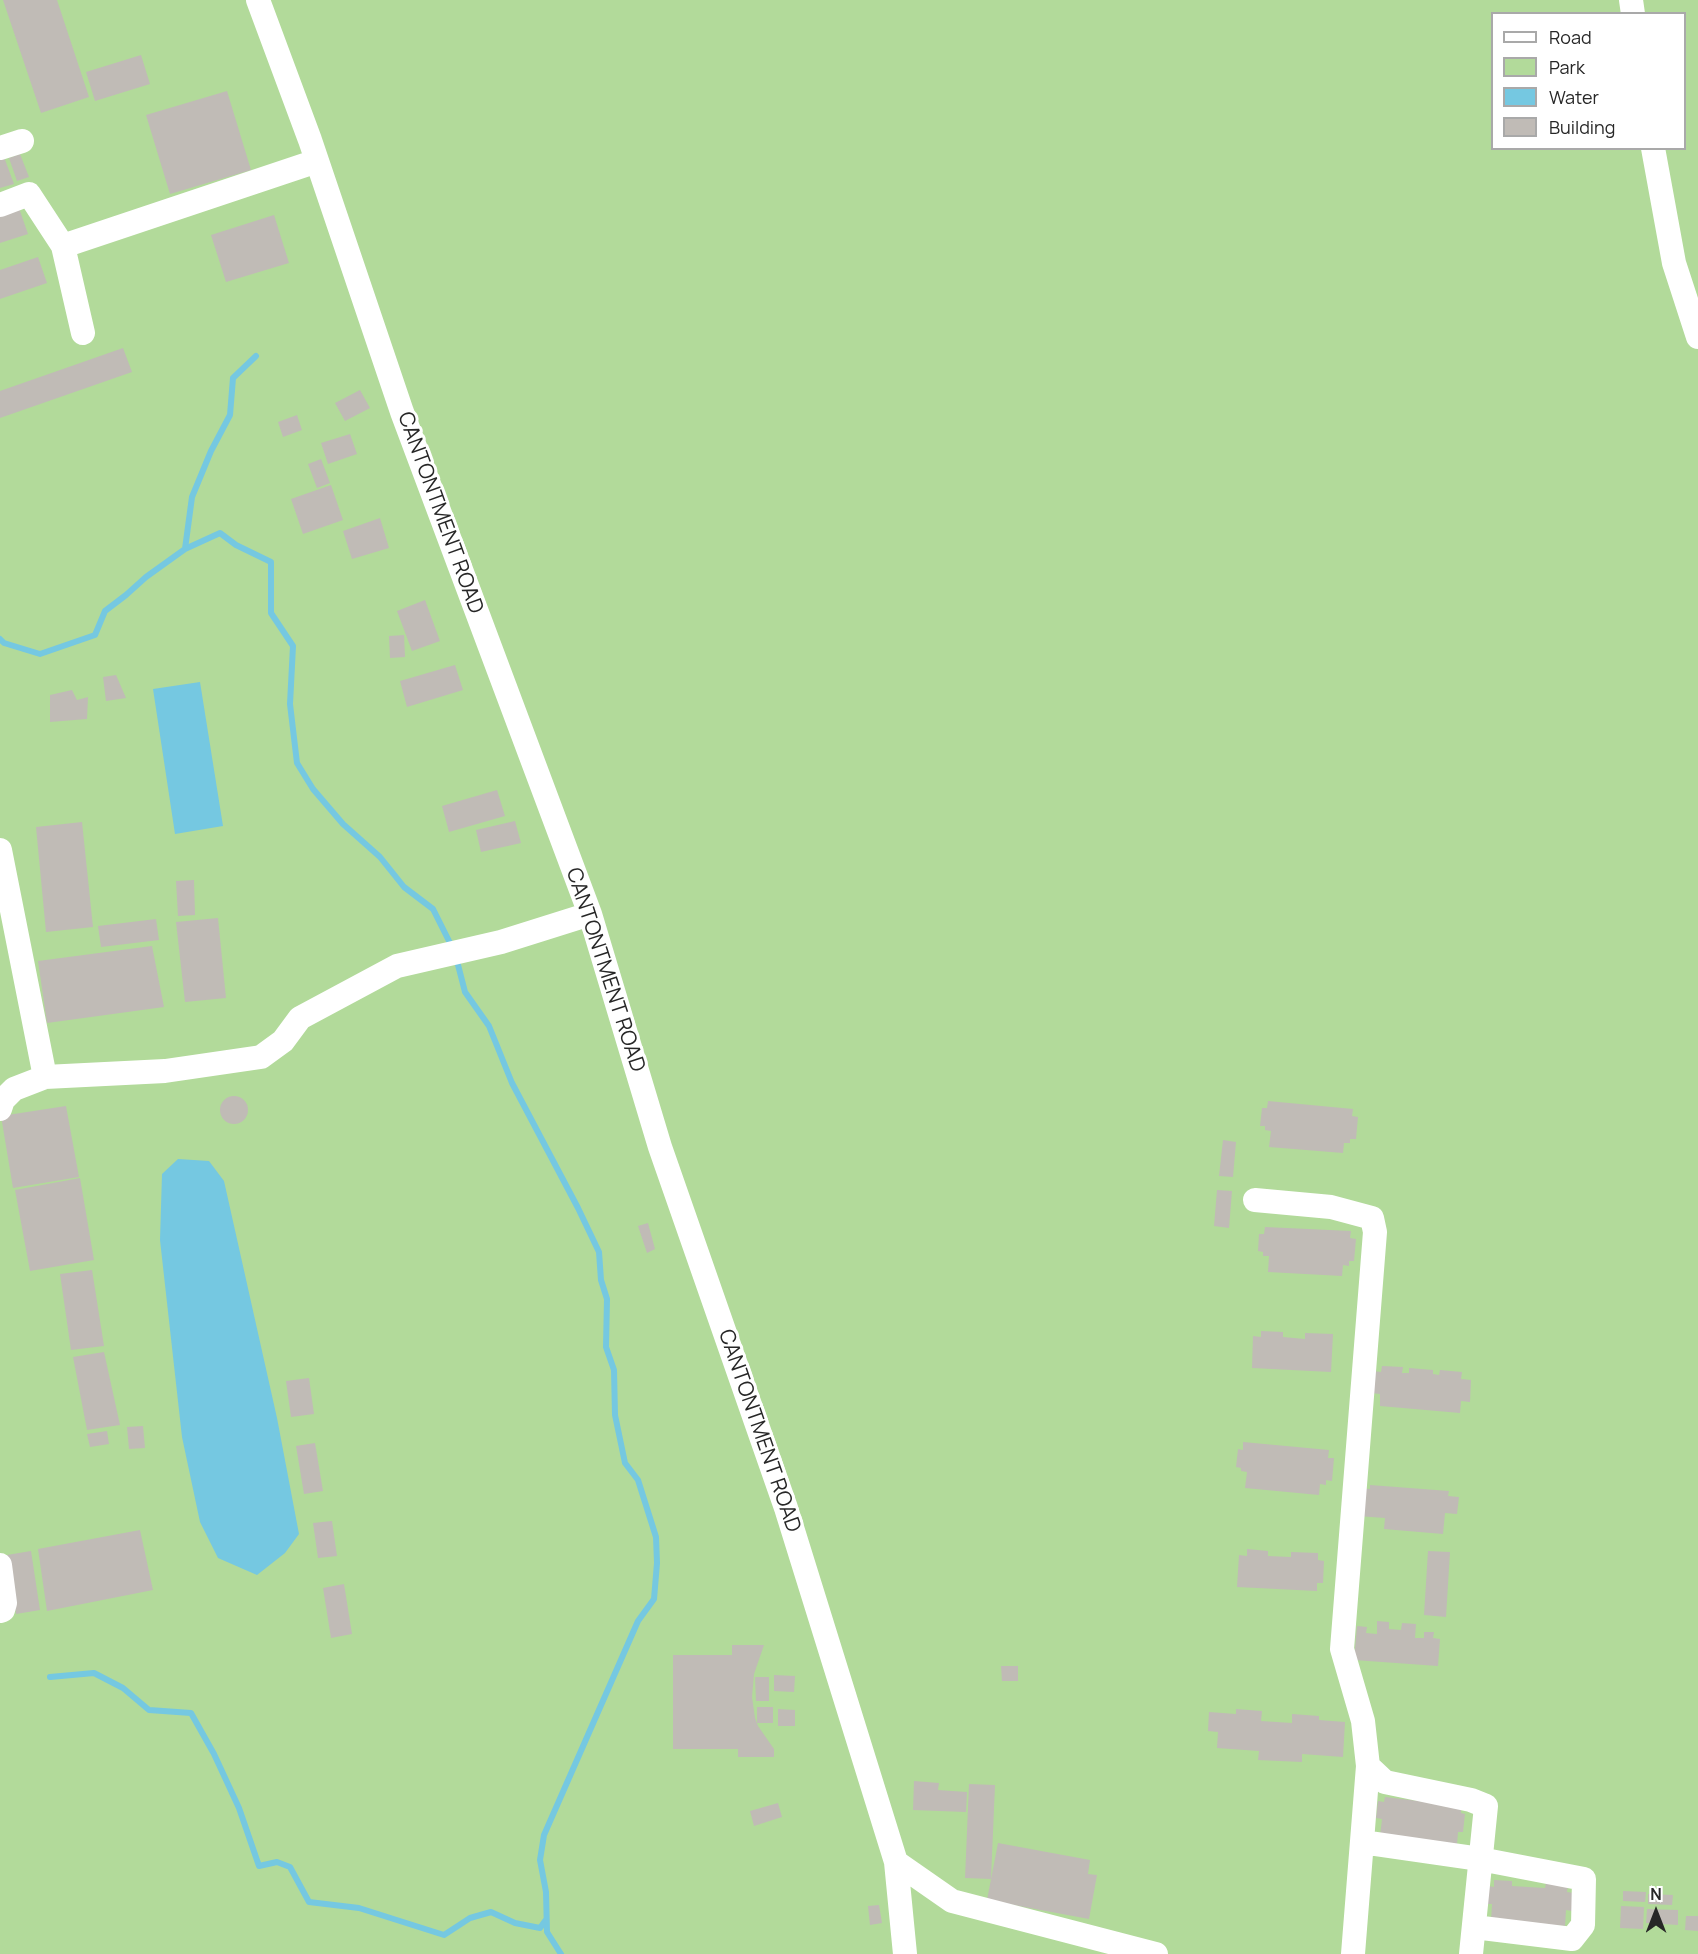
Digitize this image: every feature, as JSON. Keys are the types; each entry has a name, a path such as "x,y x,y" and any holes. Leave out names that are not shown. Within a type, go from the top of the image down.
{"street":[{"name":"CANTONTMENT ROAD","path":"258,0 317,161 402,412 590,914 660,1147 786,1508 896,1862 905,1954"},
{"path":"1653,150 1674,263 1698,338"},
{"path":"63,246 317,161"},
{"path":"0,205 29,194 63,246 83,333"},
{"path":"0,850 45,1077"},
{"path":"1,1103 15,1089 45,1077 165,1071 261,1057 283,1041 300,1018 397,966 501,942 590,914"},
{"path":"1255,1200 1331,1207 1372,1218 1375,1232 1342,1649 1363,1721 1368,1766 1353,1954"},
{"path":"0,1565 5,1603 3,1610 0,1611"},
{"path":"1368,1766 1385,1782 1472,1800 1486,1806 1471,1954"},
{"path":"1362,1842 1480,1859 1584,1879 1582,1925 1572,1939 1473,1927"},
{"path":"896,1862 952,1901 1156,1954"}],"green space":[{"path":"0,0 1698,0 1698,1954 0,1954"}],"water":[{"path":"200,682 223,826 175,834 153,689"},
{"path":"178,1159 209,1161 224,1181 277,1418 299,1534 285,1553 257,1575 218,1558 200,1522 182,1437 160,1240 162,1174"}],"building":[{"path":"3,0 57,0 89,97 41,113"},
{"path":"141,55 150,84 95,101 86,72"},
{"path":"227,91 251,170 170,194 146,115"},
{"path":"20,154 29,177 17,181 9,158"},
{"path":"4,157 14,184 0,188 0,159"},
{"path":"19,208 28,234 0,243 0,214"},
{"path":"274,215 289,263 226,282 211,235"},
{"path":"38,257 47,283 0,299 0,270"},
{"path":"123,348 132,372 0,418 0,391"},
{"path":"360,390 370,408 345,421 335,403"},
{"path":"297,415 302,430 283,437 278,422"},
{"path":"350,434 357,454 328,464 321,443"},
{"path":"321,459 330,483 317,488 308,464"},
{"path":"331,485 343,520 303,534 291,499"},
{"path":"380,518 389,548 352,559 343,531"},
{"path":"425,600 440,641 412,651 397,611"},
{"path":"404,635 405,657 390,658 389,636"},
{"path":"455,665 463,690 407,707 400,681"},
{"path":"116,675 126,698 106,701 103,677"},
{"path":"72,690 77,700 88,697 87,719 50,722 50,695"},
{"path":"497,790 505,816 449,832 442,806"},
{"path":"515,821 521,843 481,852 476,830"},
{"path":"82,822 93,927 46,932 36,827"},
{"path":"194,880 195,915 178,916 176,881"},
{"path":"218,918 226,998 185,1002 176,922"},
{"path":"156,919 159,940 101,947 98,926"},
{"path":"152,946 164,1007 47,1023 38,961"},
{"path":"234,1096 244,1100 248,1110 244,1120 234,1124 224,1120 220,1110 224,1100"},
{"path":"1268,1101 1353,1109 1352,1116 1358,1117 1356,1139 1350,1139 1350,1143 1344,1143 1343,1153 1269,1147 1271,1131 1265,1130 1265,1126 1260,1126 1262,1108 1267,1108"},
{"path":"66,1106 79,1177 13,1188 1,1116"},
{"path":"1223,1140 1236,1142 1233,1177 1219,1176"},
{"path":"80,1178 94,1260 30,1271 15,1190"},
{"path":"1217,1190 1232,1191 1229,1228 1214,1226"},
{"path":"648,1223 655,1249 647,1253 638,1226"},
{"path":"1265,1227 1351,1231 1350,1238 1356,1239 1354,1261 1349,1261 1349,1266 1343,1265 1342,1276 1268,1272 1269,1256 1263,1256 1263,1252 1258,1251 1259,1234 1264,1234"},
{"path":"92,1270 104,1346 71,1350 60,1274"},
{"path":"1261,1331 1283,1332 1283,1337 1305,1339 1305,1333 1333,1334 1331,1372 1252,1368 1253,1336 1261,1337"},
{"path":"104,1352 120,1425 87,1430 73,1357"},
{"path":"1382,1366 1403,1367 1402,1373 1409,1373 1409,1368 1433,1370 1433,1374 1439,1375 1440,1370 1462,1372 1461,1379 1471,1380 1470,1402 1461,1401 1460,1413 1380,1406 1380,1394 1371,1393 1373,1371 1381,1372"},
{"path":"309,1378 314,1414 291,1417 286,1381"},
{"path":"143,1426 145,1448 129,1449 127,1427"},
{"path":"107,1431 109,1444 90,1447 87,1434"},
{"path":"1243,1442 1329,1450 1328,1458 1334,1458 1332,1481 1326,1480 1326,1485 1320,1484 1319,1495 1245,1488 1247,1472 1236,1467 1238,1449 1243,1450"},
{"path":"315,1443 323,1491 304,1494 296,1446"},
{"path":"1370,1485 1449,1491 1448,1496 1459,1497 1457,1514 1445,1513 1443,1534 1384,1529 1385,1518 1357,1516 1360,1488 1370,1489"},
{"path":"332,1521 337,1556 318,1558 313,1523"},
{"path":"140,1530 153,1590 47,1611 38,1549"},
{"path":"1247,1549 1268,1551 1268,1556 1291,1557 1291,1552 1318,1553 1318,1560 1324,1561 1323,1583 1317,1583 1317,1591 1237,1587 1239,1555 1247,1556"},
{"path":"31,1551 40,1610 16,1614 7,1555"},
{"path":"1428,1551 1450,1552 1446,1617 1424,1615"},
{"path":"344,1584 352,1634 331,1638 323,1588"},
{"path":"1377,1621 1389,1622 1389,1629 1401,1630 1402,1623 1416,1624 1415,1638 1424,1638 1424,1632 1434,1632 1433,1638 1440,1639 1438,1666 1354,1660 1357,1626 1367,1627 1366,1633 1377,1634"},
{"path":"732,1645 764,1645 754,1674 752,1697 755,1718 774,1749 774,1757 738,1757 738,1749 673,1749 673,1655 732,1655"},
{"path":"1001,1666 1018,1666 1018,1681 1002,1681"},
{"path":"774,1675 795,1676 794,1692 774,1691"},
{"path":"755,1677 769,1677 769,1701 756,1701"},
{"path":"757,1707 773,1707 773,1723 757,1723"},
{"path":"778,1709 795,1710 795,1726 778,1726"},
{"path":"1236,1709 1262,1711 1261,1721 1292,1723 1292,1714 1319,1716 1319,1720 1345,1722 1343,1757 1302,1754 1302,1762 1258,1760 1259,1751 1217,1748 1218,1732 1208,1731 1209,1712 1236,1714"},
{"path":"914,1781 939,1783 938,1790 967,1792 966,1812 913,1810"},
{"path":"969,1784 995,1785 991,1879 965,1878"},
{"path":"1385,1797 1461,1806 1461,1813 1465,1814 1463,1832 1458,1832 1457,1845 1380,1836 1382,1819 1376,1818 1378,1801 1384,1802"},
{"path":"778,1803 782,1817 754,1826 750,1811"},
{"path":"998,1843 1090,1860 1088,1874 1097,1875 1089,1919 987,1900"},
{"path":"1494,1880 1512,1881 1512,1886 1545,1888 1546,1883 1568,1885 1567,1892 1574,1893 1572,1911 1566,1910 1565,1926 1491,1921 1492,1904 1487,1904 1489,1886 1494,1887"},
{"path":"1623,1891 1646,1892 1645,1902 1623,1901"},
{"path":"1648,1894 1673,1895 1672,1905 1648,1904"},
{"path":"879,1905 882,1923 870,1925 868,1906"},
{"path":"1621,1906 1644,1907 1643,1929 1620,1928"},
{"path":"1647,1909 1678,1910 1678,1925 1646,1923"},
{"path":"1686,1916 1698,1916 1698,1931 1685,1930"}],"waterway":[{"path":"0,639 4,643 40,654 95,635 105,611 185,549 192,497 211,451 230,415 233,378 256,356"},
{"path":"185,549 220,533 236,545 271,562 271,613 293,646 290,704 297,763 313,789 343,824 380,857 404,887 433,909 452,947"},
{"path":"456,957 465,992 489,1026 512,1083 599,1252 601,1280 607,1299 606,1347 614,1370 615,1415 625,1463 638,1480 656,1537 657,1563 654,1599 638,1621 544,1835 540,1860 546,1892 547,1932 561,1954"},
{"path":"50,1677 94,1673 123,1688 149,1710 191,1713 214,1754 239,1808 259,1866 277,1862 290,1867 309,1902 359,1908 444,1935 470,1918 491,1912 515,1923 540,1928 545,1921"}]}
